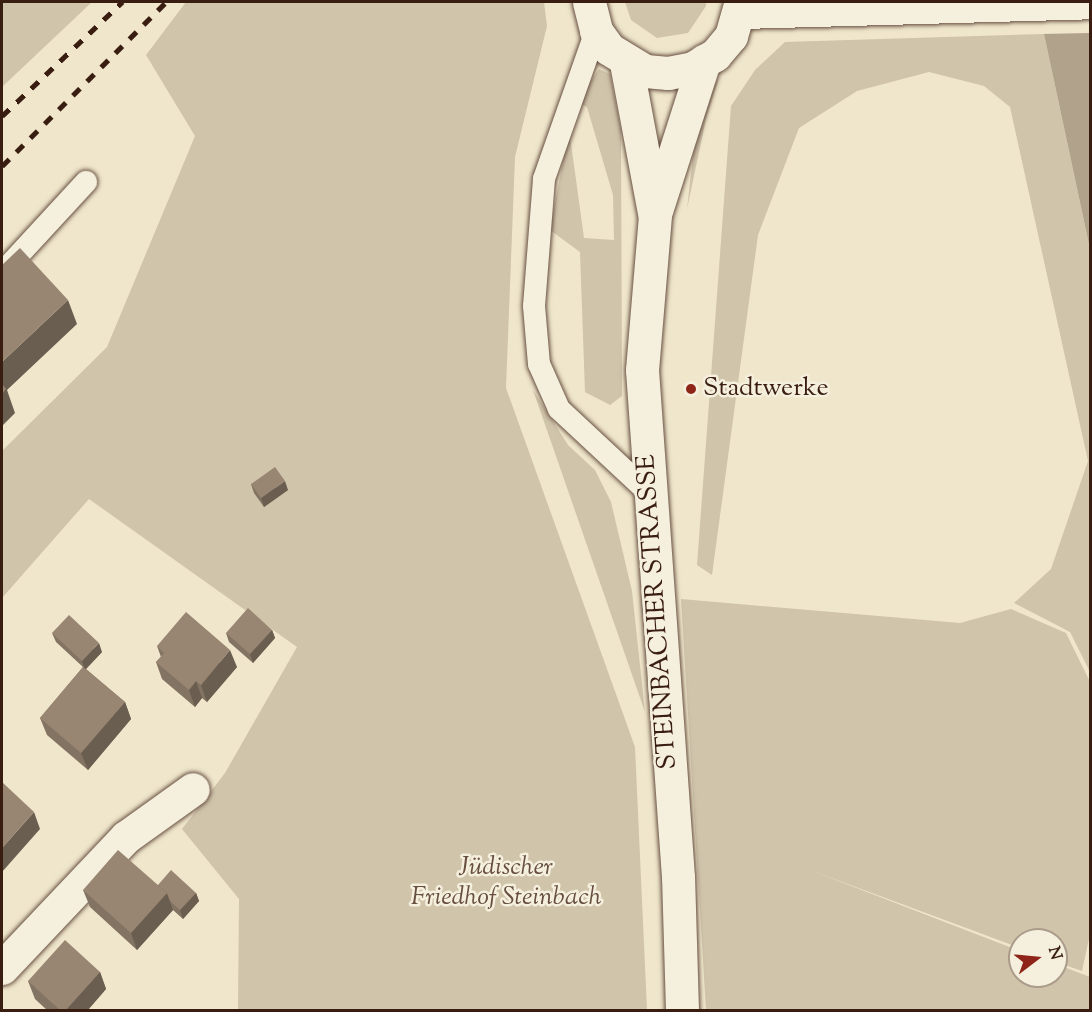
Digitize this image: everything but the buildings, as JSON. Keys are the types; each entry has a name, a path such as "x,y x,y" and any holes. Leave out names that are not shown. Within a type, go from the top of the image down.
{"main road":[{"path":"592,16 626,63 668,73 704,61 731,36 741,7 820,10 1090,2"},
{"name":"STEINBACHER STRASSE","path":"682,1011 678,877 642,370 655,214 704,61"},
{"name":"STEINBACHER STRASSE","path":"626,63 655,214"},
{"path":"2,968 126,837 193,789"}],"lane":[{"path":"592,16 544,179 534,306 539,364 559,409 650,494"},
{"path":"2,273 86,182"}],"green space":[{"path":"2,2 92,2 2,87"},
{"name":"Jüdischer Friedhof Steinbach","path":"186,2 544,2 547,26 515,157 506,388 635,747 647,1010 238,1010 239,899 182,829 225,773 297,647 89,499 2,598 2,451 107,347 195,136 146,55"},
{"path":"625,2 706,2 706,6 688,33 657,38 631,20"},
{"path":"1044,34 1090,249 1090,672 1070,632 1014,603 1051,569 1088,461 1010,107 984,86 929,72 857,91 799,128 758,235 712,575 697,565 731,106 755,70 785,42"},
{"path":"599,69 610,74 621,130 622,396 610,405 585,392 580,252 550,230 569,129 584,238 614,240 613,195 587,107 577,102"},
{"path":"719,78 706,119 687,209 698,110"},
{"path":"533,390 568,445 595,470 611,502 632,591 645,712"},
{"path":"681,599 960,623 1011,609 1066,633 1090,682 1090,934 1082,971 1068,966 1068,928 1008,928 1008,944 810,870 1008,946 1008,988 1068,988 1068,969 1090,977 1090,1010 706,1010"}],"shaded area":[{"path":"1036,2 1090,2 1090,249 1044,34"}],"pier":[{"path":"1033,2 1090,2 1090,33 1041,34"}],"railway":[{"path":"2,116 122,2"},
{"path":"2,166 166,2"}],"place":[{"name":"Stadtwerke","path":"691,389"}]}
